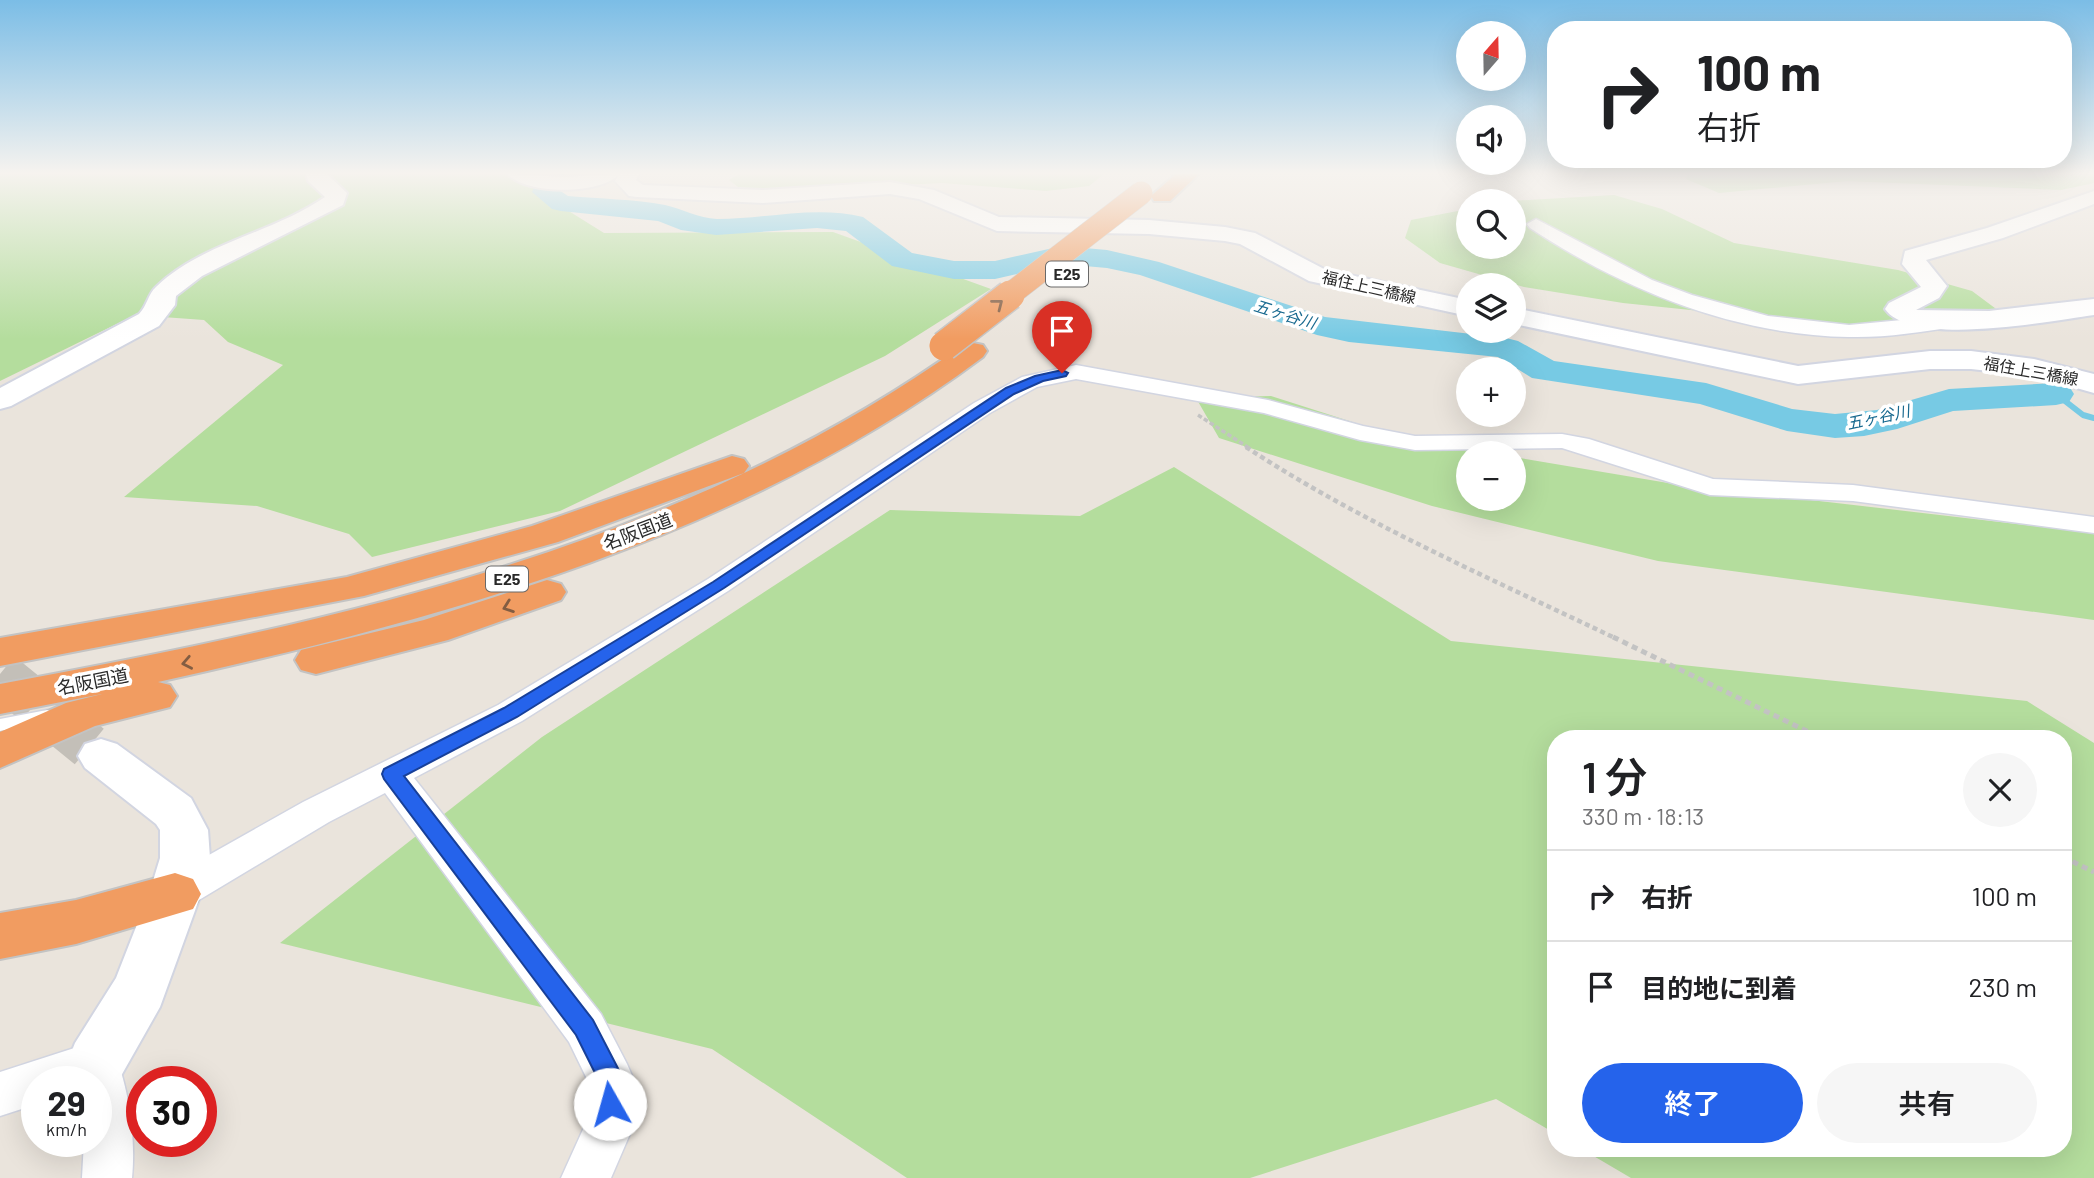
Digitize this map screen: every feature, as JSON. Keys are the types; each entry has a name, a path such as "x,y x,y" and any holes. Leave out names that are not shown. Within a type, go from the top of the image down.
{"highway":[{"name":"名阪国道","path":"0,699 229,655 326,632 536,570 628,537 780,472 882,416 1106,229"},
{"name":"名阪国道","path":"0,673 237,629 437,578 541,544 692,488 809,433 950,359"},
{"path":"0,751 34,733 118,703 434,631 609,568 685,536 788,485 874,428 950,359"},
{"path":"0,652 284,601 462,559 556,530 693,482 757,455 858,405"},
{"path":"0,936 170,903"},
{"path":"0,951 170,903"}],"main road":[{"path":"0,400 149,320 162,305 164,293 193,271 280,229"},
{"name":"福住上三橋線","path":"1170,229 1247,238 1318,276 1456,305"},
{"path":"2006,229 1913,256 1914,264 1934,286 1930,293 1915,303 1898,309 1899,313 1923,321 1966,320 2094,307"},
{"name":"福住上三橋線","path":"1526,318 1798,375 1832,376 1931,360 1990,362 2094,384"},
{"path":"96,1063 140,989 185,858 184,830 174,811 101,757"}],"street":[{"path":"1544,229 1639,281 1749,318 1851,331 1966,320"},
{"path":"170,903 316,812 510,713 707,592 1010,391 1049,375 1076,372 1163,386 1268,407 1360,433 1415,443 1562,441 1710,486 1853,493 2094,525"},
{"path":"391,774 585,1028 611,1080 609,1127 586,1178"},
{"path":"87,1066 96,1063 110,1152 107,1178"},
{"path":"0,1094 21,1087"}],"lane":[{"path":"0,725 118,703"}],"path":[{"path":"1163,386 1203,419 1297,478 1429,548 1804,730"},
{"path":"2072,861 2094,872"}],"green space":[{"path":"0,229 598,229 604,233 833,232 991,289 885,356 560,511 372,557 349,534 257,506 124,497 283,365 228,342 204,320 135,315 0,381"},
{"path":"1408,229 1456,229 1456,259 1526,259 1526,229 1704,229 1734,243 1898,270 1972,291 2011,320 1844,326 1623,303 1526,287 1526,273 1475,273 1440,263 1405,238"},
{"path":"1271,396 1368,427 1456,445 1456,511 1526,511 1526,459 1674,484 2094,533 2094,620 1658,561 1432,506 1219,438 1196,398"},
{"path":"1174,467 1451,641 2027,701 2094,743 2094,1178 1631,1178 1595,1157 2072,1157 2072,730 1547,730 1547,1129 1496,1099 1250,1178 907,1178 712,1049 280,943 542,737 890,510 1080,516"}],"waterway":[{"name":"五ヶ谷川","path":"861,229 903,260 954,270 995,270 1062,255 1107,259 1148,268 1317,325 1349,332 1506,348 1545,370 1706,394 1787,420 1835,426 1864,424 1883,421 1949,400 2056,394"},
{"path":"2065,382 2054,383 2056,394 2083,415 2094,418"}],"tunnel":[{"path":"0,674 101,756"}],"route":[{"path":"610,1104 611,1080 585,1028 391,774 510,713 718,585 938,436 1010,391 1039,378 1062,373"}]}
